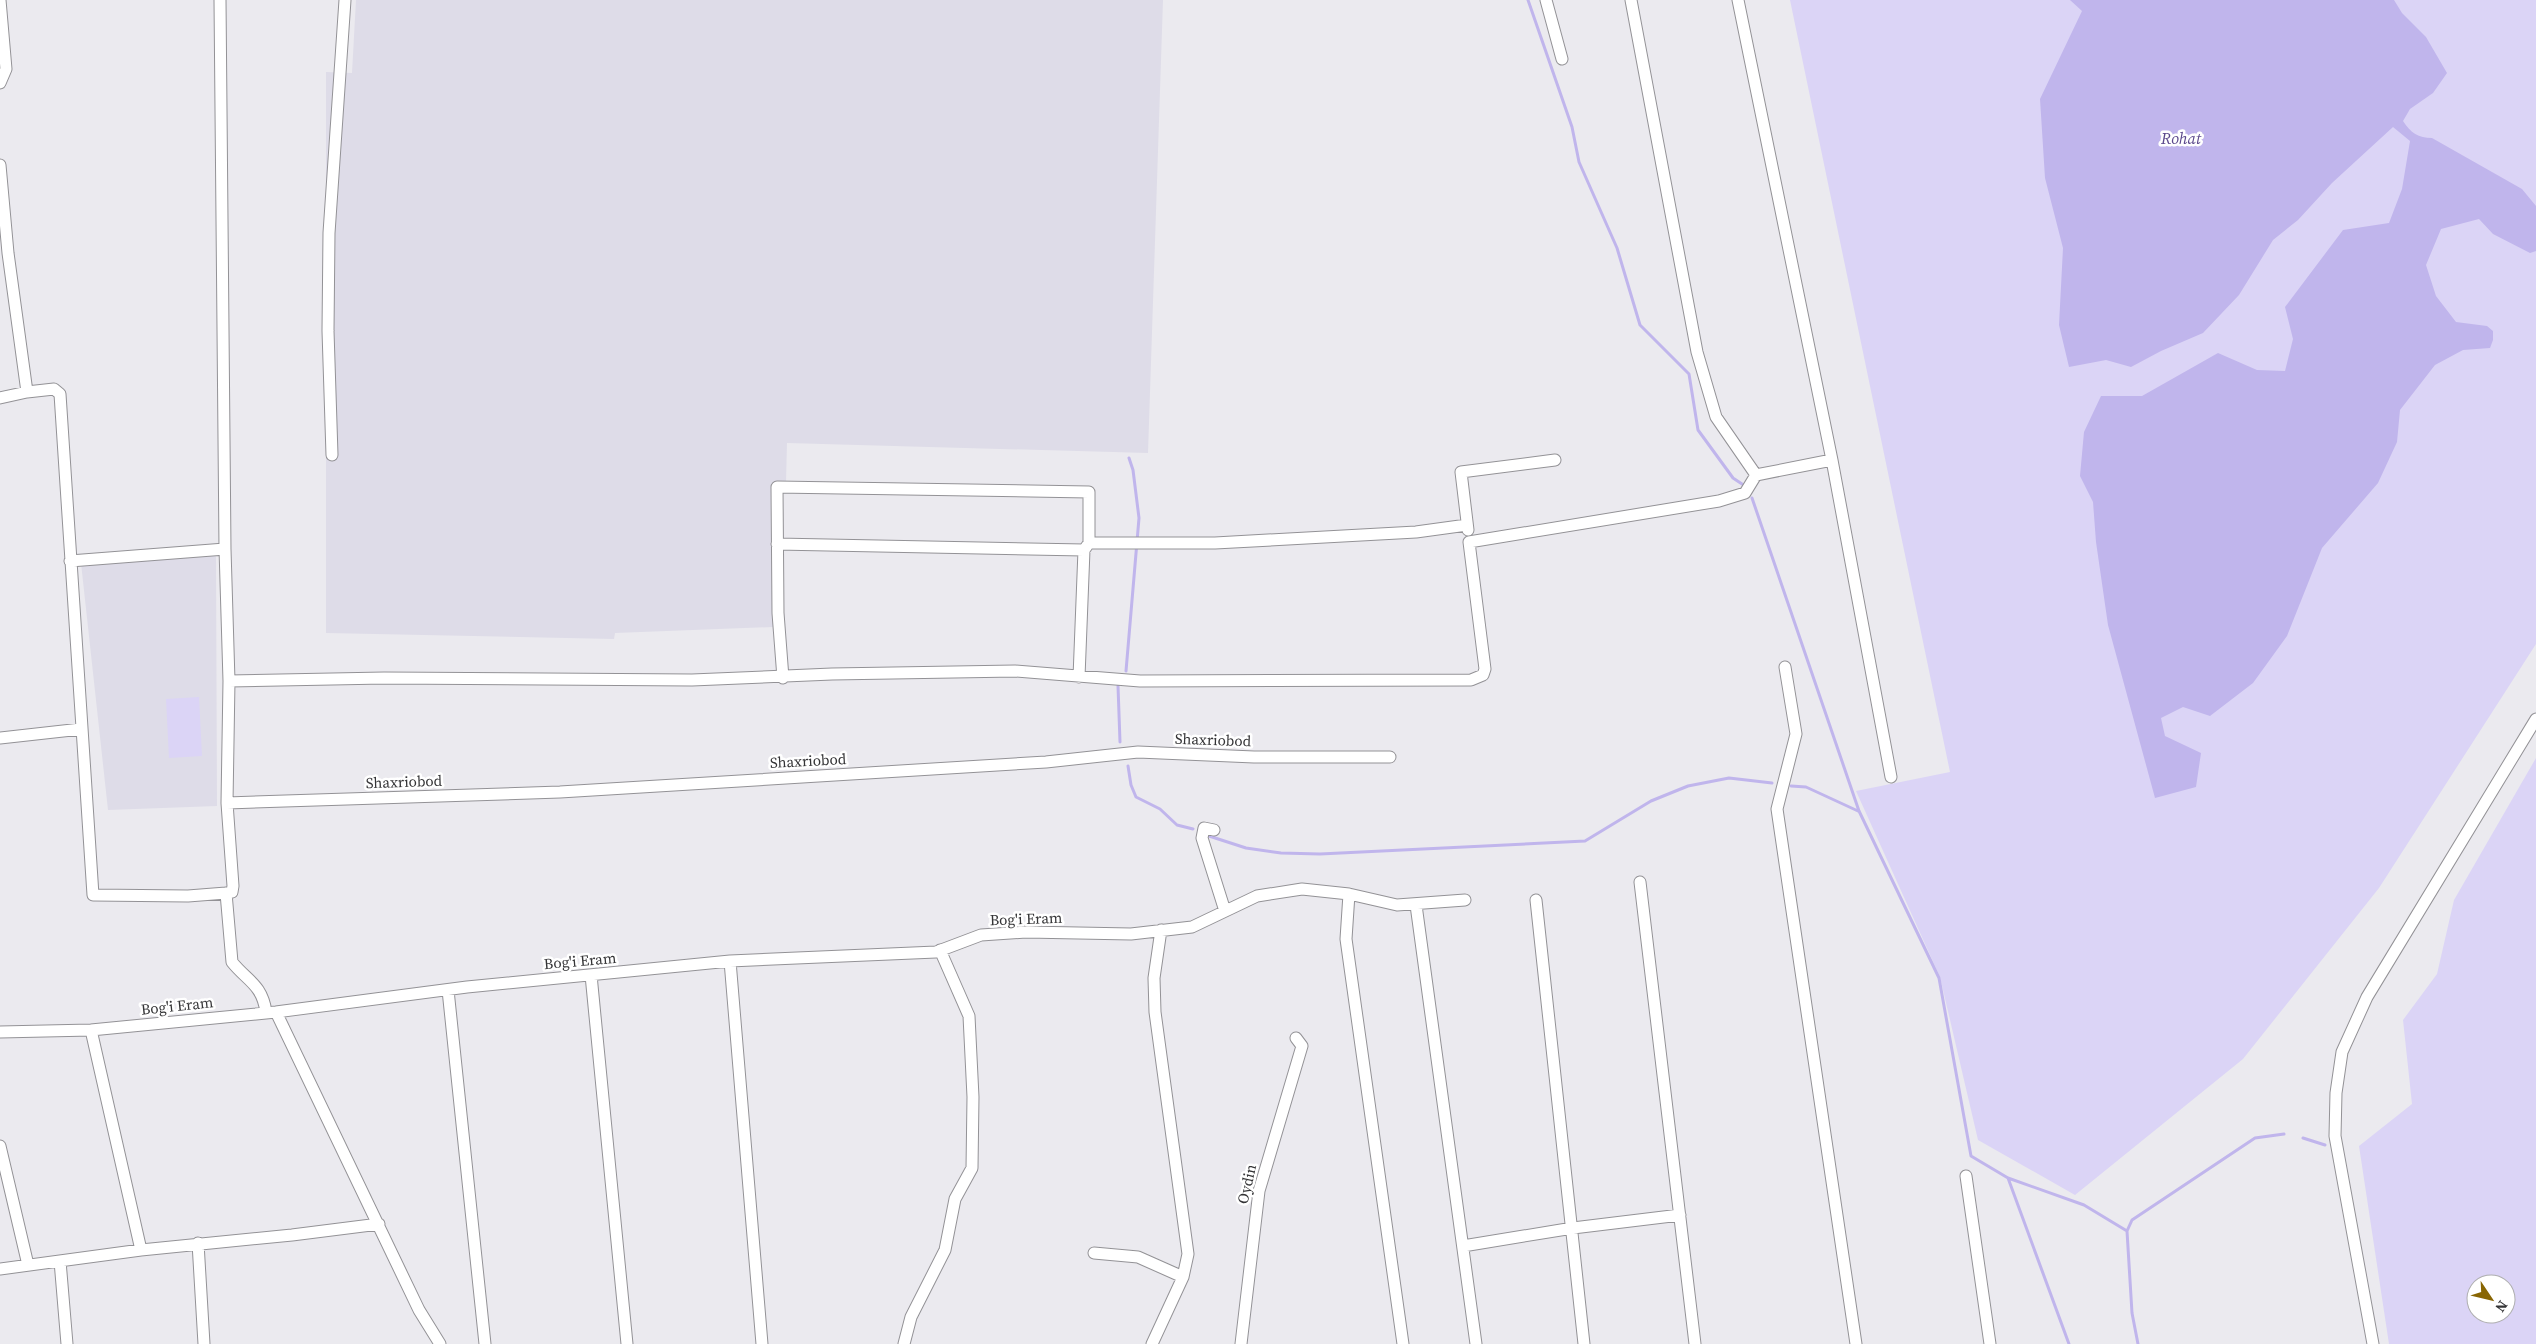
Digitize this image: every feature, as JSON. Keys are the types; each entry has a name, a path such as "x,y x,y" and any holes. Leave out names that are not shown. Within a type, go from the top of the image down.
{"street":[{"path":"0,0 6,69 0,83"},
{"path":"0,398 54,389 60,394 93,895 188,896 232,892 228,803 228,681 224,549 220,0"},
{"path":"332,455 328,331 329,233 345,0"},
{"path":"1546,0 1562,59"},
{"path":"1630,0 1697,352 1716,417 1756,475"},
{"path":"1738,0 1832,460 1891,776"},
{"path":"0,165 8,253 27,392"},
{"path":"228,681 384,678 544,680 783,678 832,674 1015,671 1140,681 1355,682 1476,679 1483,675 1485,669 1461,472 1555,460"},
{"path":"1470,542 1719,501 1745,493 1756,475 1832,460"},
{"path":"783,678 778,613 777,488 1089,492 1079,677"},
{"path":"778,544 1086,547 1416,532 1467,524"},
{"path":"70,561 224,549"},
{"path":"1785,667 1796,734 1777,809 1856,1344"},
{"path":"2373,1344 2335,1136 2336,1093 2342,1052 2357,1016 2371,990 2536,719"},
{"path":"0,738 81,729"},
{"name":"Shaxriobod","path":"228,803 560,792 1046,762 1138,752 1254,757 1390,757"},
{"path":"1214,830 1204,828 1202,838 1225,911"},
{"path":"1640,882 1695,1344"},
{"name":"Bog'i Eram","path":"0,1032 91,1030 730,961 940,950 982,936 1026,932 1131,934 1192,927 1257,896 1302,889 1349,894 1389,904 1416,905 1465,900"},
{"path":"226,893 232,962 257,986 379,1224 419,1310 440,1344"},
{"path":"1349,894 1346,938 1403,1344"},
{"path":"1536,900 1573,1228 1584,1344"},
{"path":"1416,905 1476,1344"},
{"path":"1152,1344 1183,1277 1188,1254 1155,1012 1154,978 1161,930"},
{"path":"904,1344 911,1317 945,1250 955,1199 972,1168 973,1096 968,1016 940,950"},
{"path":"730,961 762,1344"},
{"path":"591,975 627,1344"},
{"path":"448,990 485,1344"},
{"path":"91,1030 141,1250"},
{"name":"Oydin","path":"1241,1344 1259,1191 1302,1046 1296,1038"},
{"path":"0,1146 28,1265"},
{"path":"1966,1176 1990,1344"},
{"path":"1463,1246 1573,1228 1680,1215"},
{"path":"0,1269 198,1243 292,1235 379,1224"},
{"path":"198,1243 204,1344"},
{"path":"1094,1252 1138,1257 1183,1277"},
{"path":"60,1261 67,1344"}],"shaded area":[{"path":"356,0 1163,0 1148,453 787,443 786,482 772,483 773,627 615,633 614,639 326,633 326,72 352,73"},
{"path":"1790,0 2536,0 2536,644 2379,888 2243,1059 2075,1195 1978,1140 1940,977 1856,791 1950,772"},
{"path":"216,555 217,806 108,810 81,563"},
{"path":"199,697 202,756 169,758 166,699"},
{"path":"2536,758 2536,1344 2389,1344 2359,1146 2412,1104 2403,1020 2437,974 2454,900"}],"water":[{"name":"Rohat","path":"2070,0 2394,0 2402,13 2426,37 2447,73 2433,93 2410,109 2403,121 2415,134 2432,138 2522,189 2536,206 2536,251 2530,253 2493,234 2479,219 2441,229 2426,265 2436,296 2456,322 2487,326 2493,331 2493,340 2490,348 2463,350 2435,365 2400,410 2397,442 2378,483 2322,548 2287,636 2253,683 2210,716 2183,707 2161,718 2165,736 2201,753 2196,787 2155,798 2108,625 2096,542 2093,502 2080,476 2084,432 2101,396 2142,396 2218,353 2257,370 2285,371 2293,339 2285,307 2343,230 2389,223 2402,189 2410,141 2393,127 2332,183 2298,220 2273,240 2239,295 2203,333 2161,351 2131,367 2106,360 2069,367 2059,325 2063,248 2045,178 2040,99 2082,11"}],"waterway":[{"path":"1528,0 1572,127 1579,162 1617,248 1640,325 1689,374 1698,430 1733,478 1742,484"},
{"path":"1126,671 1139,518 1133,470 1129,458"},
{"path":"1752,498 1859,811 1939,978 1971,1156 2008,1178 2084,1205 2127,1231"},
{"path":"1118,686 1120,742"},
{"path":"1128,766 1131,785 1136,797 1160,809 1177,825 1193,829"},
{"path":"1209,836 1246,848 1281,853 1320,854 1585,841 1651,801 1688,786 1729,778 1772,783"},
{"path":"1791,786 1806,787 1858,811"},
{"path":"2138,1344 2132,1313 2127,1231 2132,1220 2255,1138 2284,1134"},
{"path":"2303,1138 2325,1145"},
{"path":"2008,1178 2069,1344"}]}
